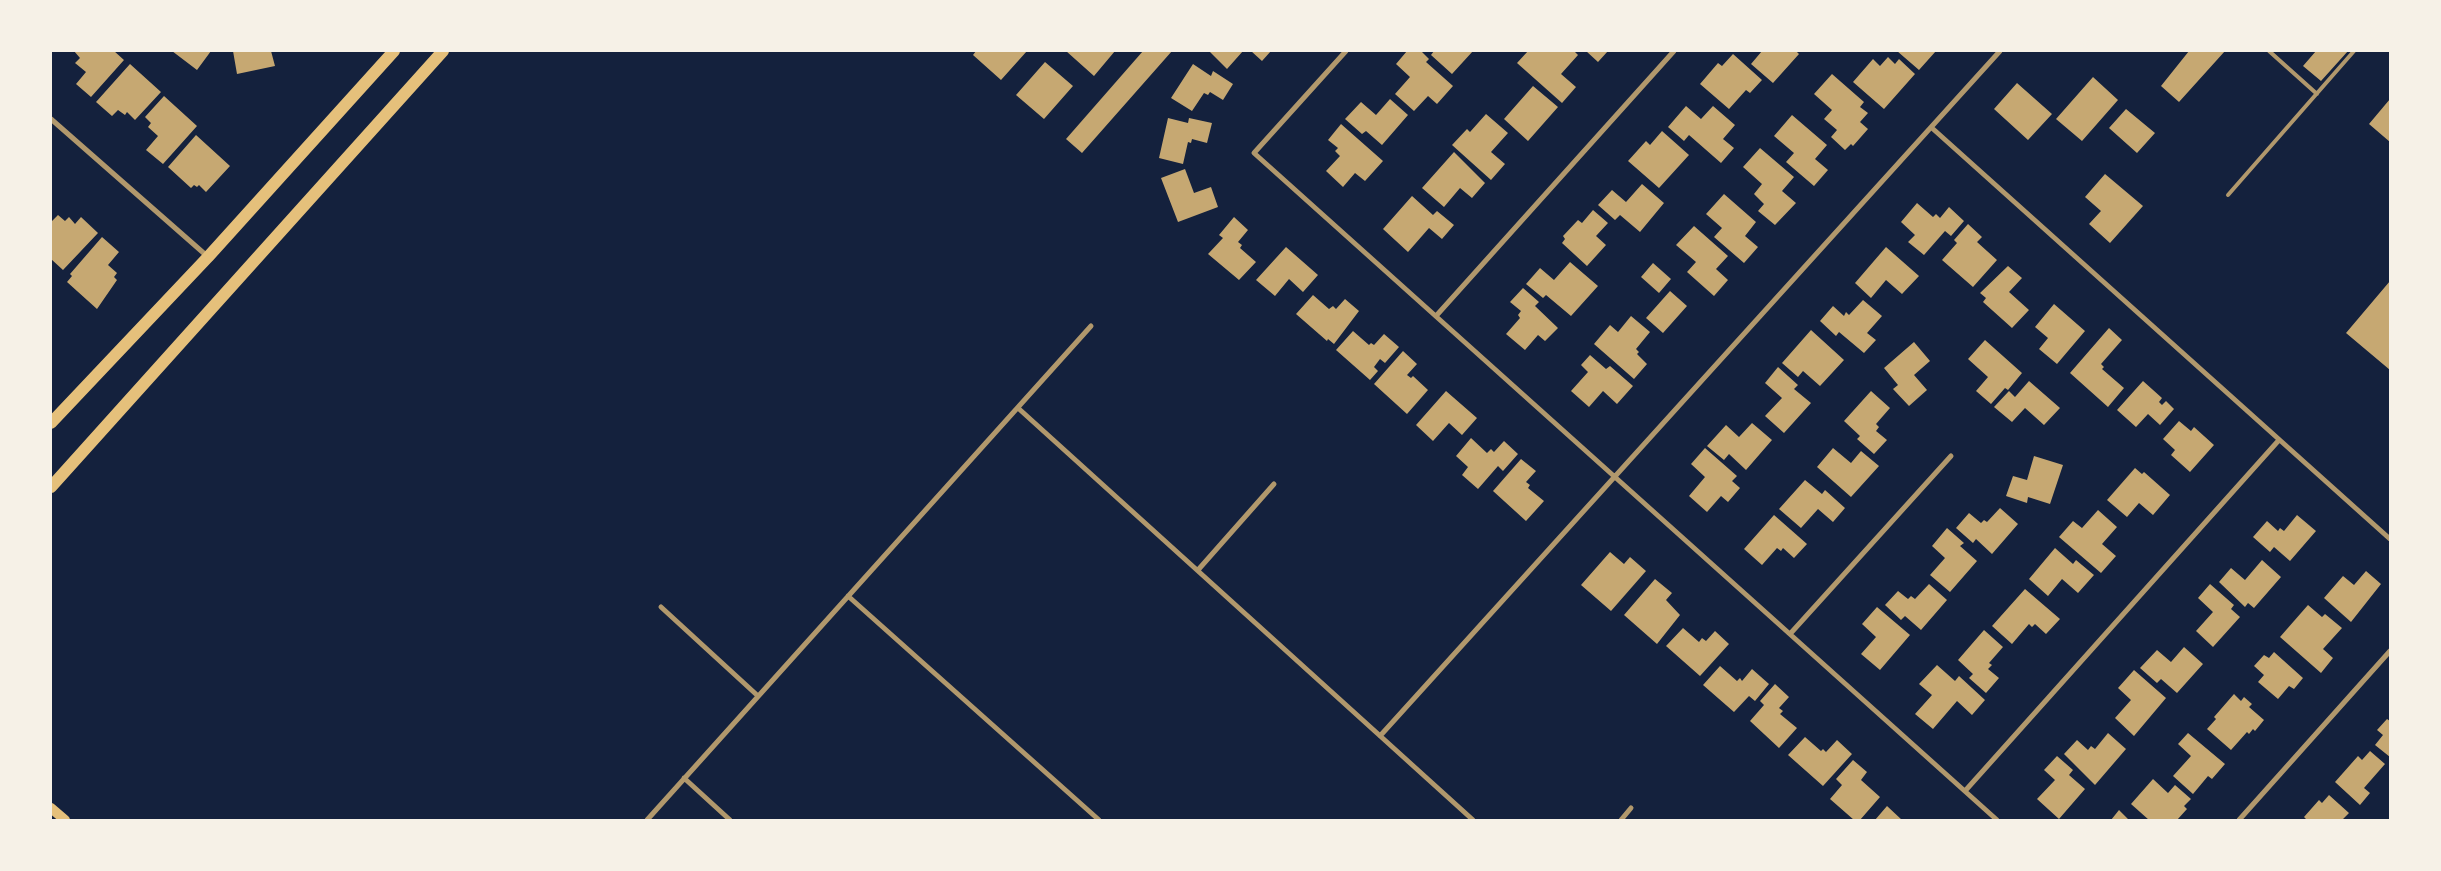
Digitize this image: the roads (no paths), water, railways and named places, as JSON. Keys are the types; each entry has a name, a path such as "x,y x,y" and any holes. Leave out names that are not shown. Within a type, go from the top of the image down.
{"main road":[{"path":"51,423 208,257 394,51"},
{"path":"51,487 443,51"},
{"path":"51,808 65,820"}],"street":[{"path":"1346,51 1254,153 1997,820"},
{"path":"1436,316 1674,51"},
{"path":"1380,736 1616,478 2000,51"},
{"path":"51,119 208,257"},
{"path":"1932,128 2390,539"},
{"path":"647,820 1091,326"},
{"path":"1018,408 1473,820"},
{"path":"1964,791 2279,440"},
{"path":"1790,634 1951,456"},
{"path":"1198,570 1274,484"},
{"path":"848,596 1099,820"},
{"path":"661,607 758,696"},
{"path":"2238,820 2390,651"},
{"path":"684,778 730,820"},
{"path":"1621,820 1631,808"}],"lane":[{"path":"2269,51 2317,94"},
{"path":"2228,196 2354,51"}]}
